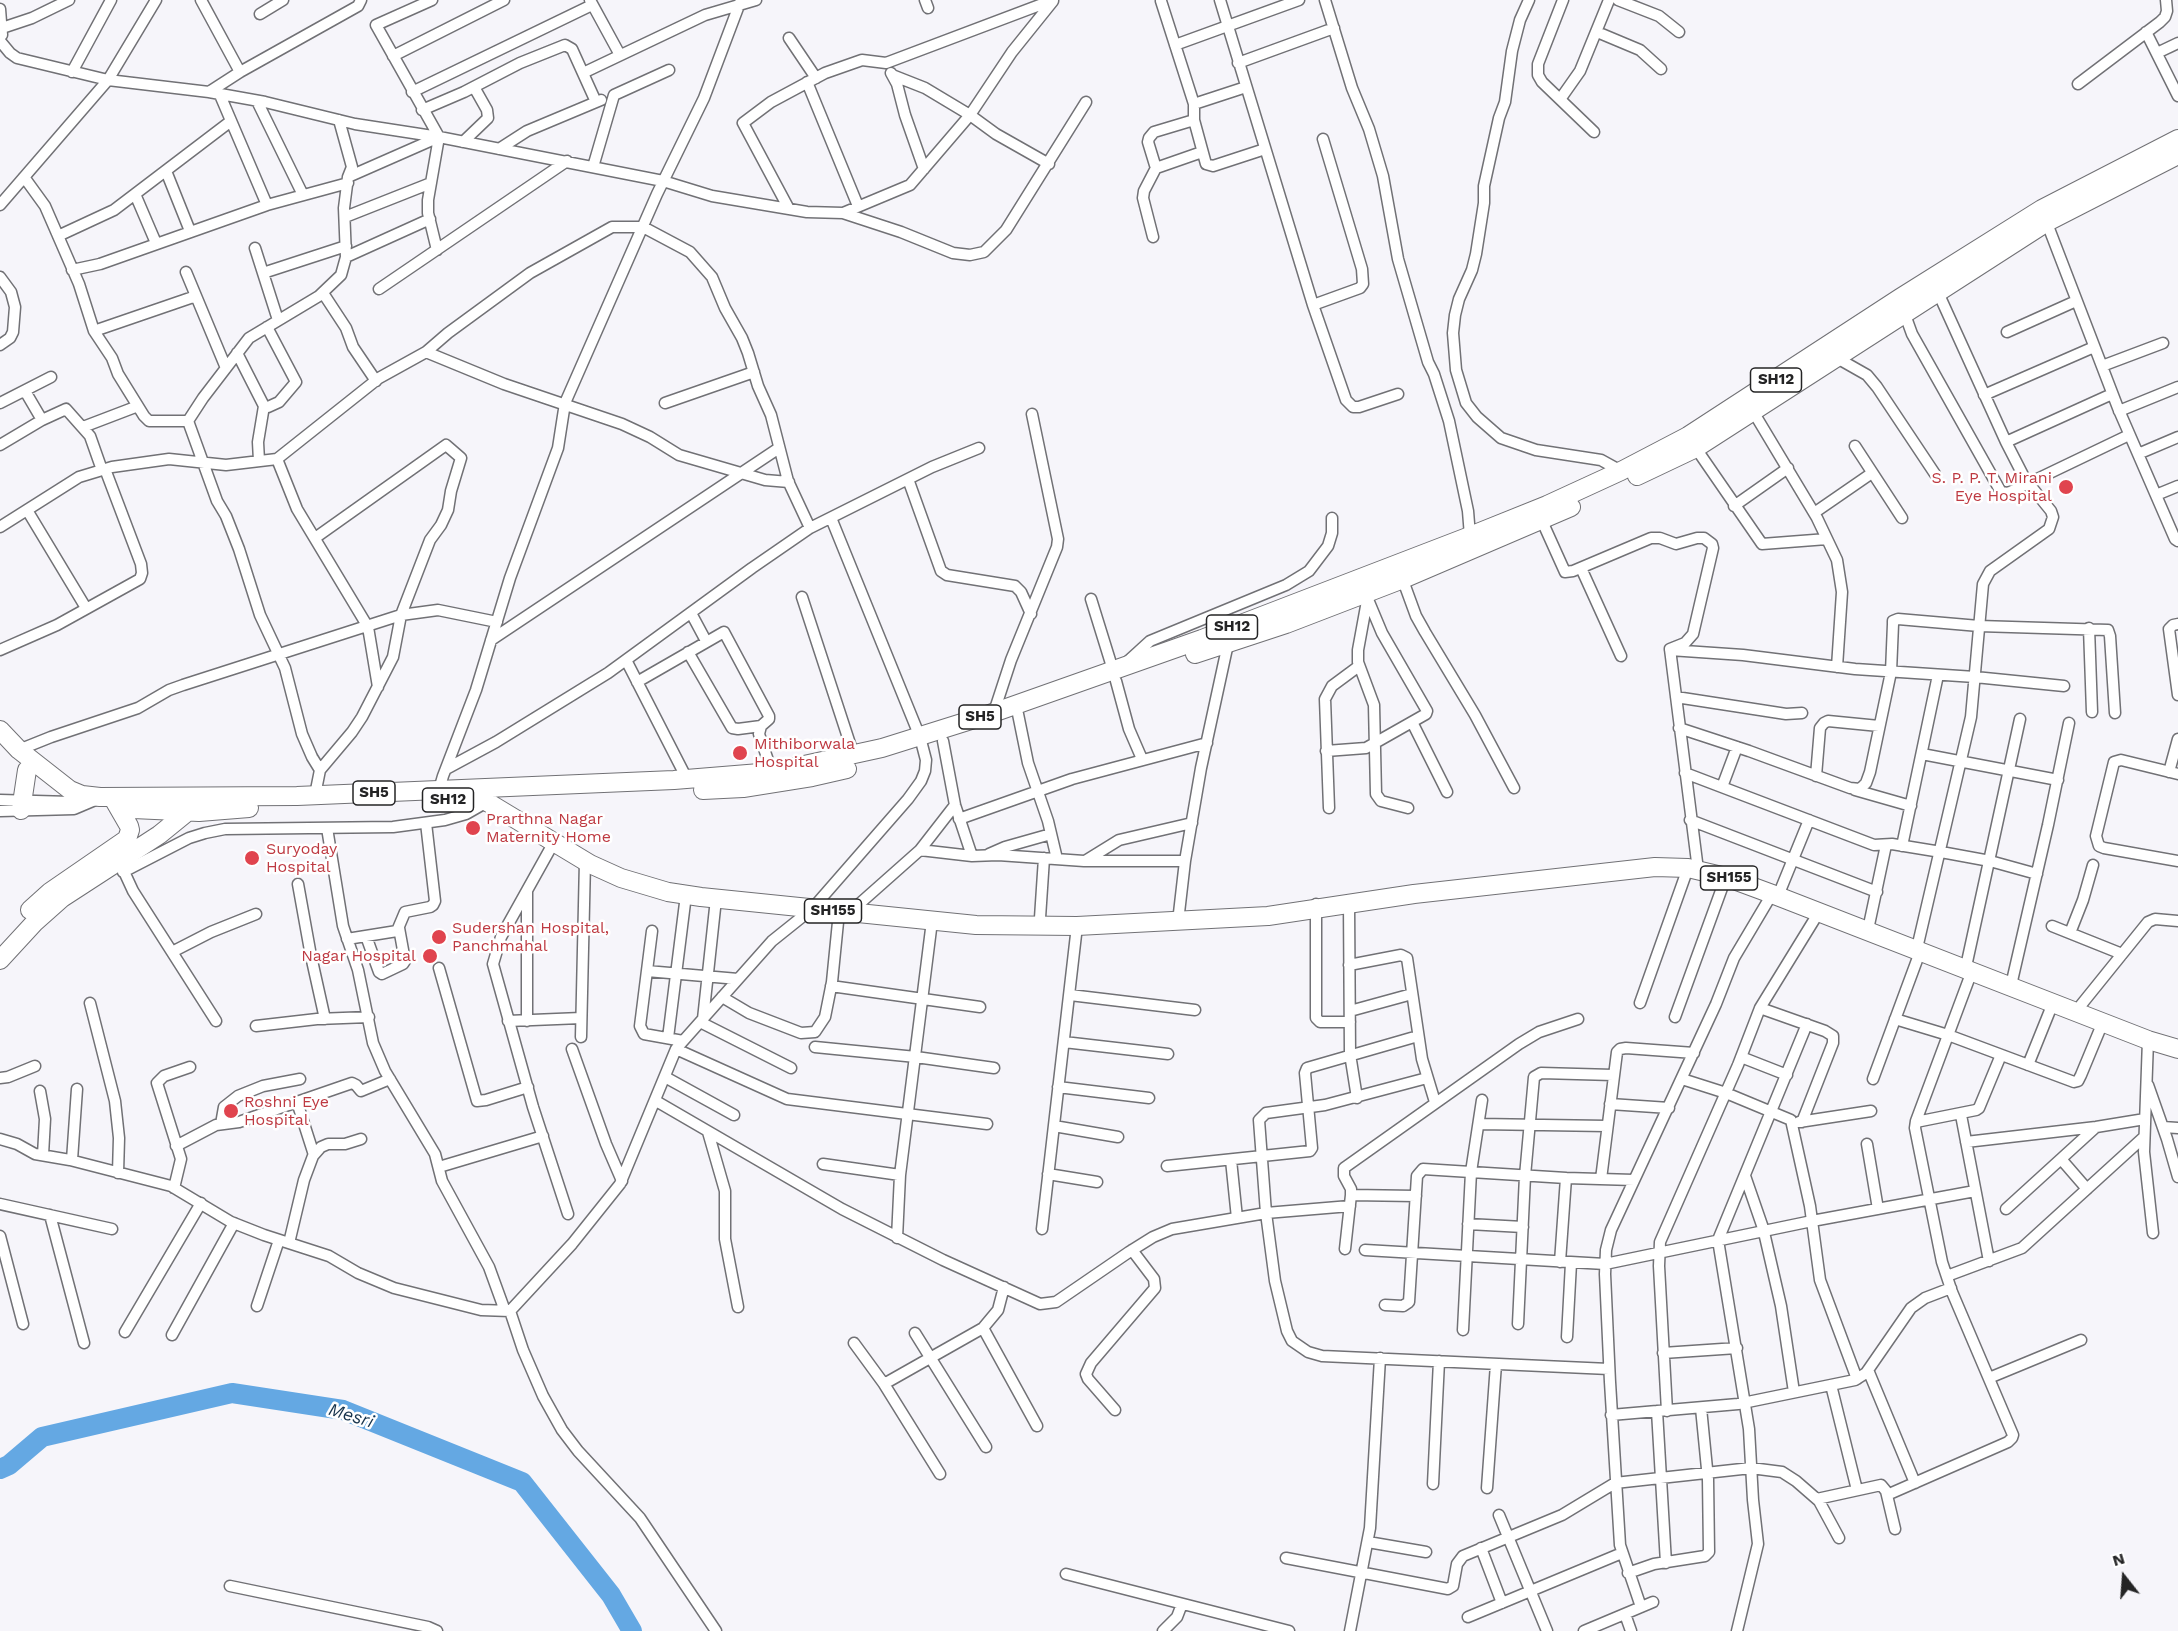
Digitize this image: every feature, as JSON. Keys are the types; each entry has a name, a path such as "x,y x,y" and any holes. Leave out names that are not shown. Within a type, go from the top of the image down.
{"main road":[{"name":"SH12","path":"95,801 195,807 314,805 438,795 639,795 743,788 812,777 873,763 921,742 943,741 1018,714 1117,673 1160,666 1280,608 1361,588 1470,536 1692,442 2045,216 2178,140"},
{"path":"2045,216 2178,155"},
{"path":"1749,406 1837,358 1904,312 1934,285"},
{"path":"1400,571 1542,521 1692,442"},
{"path":"1230,634 1286,624 1361,588"},
{"name":"SH12","path":"1184,645 1230,634"},
{"name":"SH5","path":"487,795 772,772 921,742 994,712 1117,673 1184,645"},
{"path":"0,730 10,749 27,770 54,794 95,801"},
{"path":"0,942 50,892 127,839 130,830 129,826 95,801 70,790 10,749"},
{"path":"21,806 27,770"},
{"name":"SH5","path":"195,807 315,795 438,795"},
{"name":"SH155","path":"487,795 585,861 621,878 668,892 717,899 815,905 858,904 960,914 1040,918 1222,915"},
{"name":"SH155","path":"487,795 605,864 634,875 673,885 815,905 839,912 976,925 1077,926 1254,913 1316,905 1424,884 1659,861 1724,870 1776,893"},
{"path":"0,960 34,922 62,898 121,865 195,807"},
{"name":"SH155","path":"1316,905 1644,868 1692,865 1869,925 1919,948"},
{"name":"SH155","path":"1798,901 1819,912 1969,967 2148,1040 2178,1049"},
{"name":"SH155","path":"1969,967 2178,1038"}],"street":[{"path":"1,35 69,0"},
{"path":"72,72 111,0"},
{"path":"0,205 108,80 156,0"},
{"path":"201,0 240,72"},
{"path":"260,14 284,0"},
{"path":"215,94 240,72 358,6 362,0"},
{"path":"432,0 376,25 439,137 428,200 437,250"},
{"path":"393,56 504,0"},
{"path":"583,73 705,15 756,0"},
{"path":"789,209 743,123 771,102 812,80 862,60 886,63 1053,0"},
{"path":"843,213 910,185 970,115 1012,52 1053,0"},
{"path":"1220,0 1313,305 1348,405 1359,407 1398,394"},
{"path":"1175,45 1299,0"},
{"path":"1325,0 1352,88 1369,129 1383,176 1398,260 1428,362 1449,422 1468,511 1470,536"},
{"path":"1529,0 1520,20 1512,51 1505,102 1499,118 1484,186 1484,202 1476,254 1455,315 1453,333 1456,370 1466,403 1477,417 1501,438 1536,450 1601,460 1621,471"},
{"path":"1563,0 1537,70 1542,82 1594,132"},
{"path":"1561,98 1580,71 1609,0"},
{"path":"1618,0 1659,16 1679,32"},
{"path":"2078,84 2165,17 2166,0"},
{"path":"1161,1 1194,104 1194,120 1206,164 1213,166 1265,149"},
{"path":"412,92 591,2 620,55"},
{"path":"438,795 476,690 510,578 558,448 565,403 663,181 704,98 740,3"},
{"path":"0,9 1,35 10,53 17,58 72,72 108,80 257,101 339,120 567,161 663,181 712,196 807,212 843,213 901,232 953,253 969,255 984,252 1006,230 1086,102"},
{"path":"1238,63 1334,28"},
{"path":"1597,32 1640,50 1661,69"},
{"path":"2146,32 2178,96"},
{"path":"789,38 812,80 858,206"},
{"path":"2157,53 2178,43"},
{"path":"422,110 520,63 565,45 572,49 596,102"},
{"path":"886,63 897,84 905,116 924,169"},
{"path":"499,149 526,130 669,70"},
{"path":"892,75 925,88 970,115 996,134 1049,164"},
{"path":"463,142 488,118 487,110 474,87"},
{"path":"1194,104 1246,87"},
{"path":"215,94 231,121 267,205"},
{"path":"593,167 614,94"},
{"path":"257,101 303,195"},
{"path":"188,421 249,338 323,293 341,275 346,251 344,208 352,167 339,120"},
{"path":"1153,237 1143,198 1144,191 1157,166 1148,142 1151,134 1194,120"},
{"path":"58,236 105,216 231,121"},
{"path":"72,270 100,264 190,231 348,180 439,137"},
{"path":"1313,305 1360,288 1363,284 1362,268 1323,139"},
{"path":"1157,166 1202,153"},
{"path":"379,289 567,161"},
{"path":"166,171 190,231"},
{"path":"24,177 45,206 79,284 94,331 112,358 118,374 144,417 149,421 188,421"},
{"path":"345,217 431,183"},
{"path":"135,194 156,243"},
{"path":"2045,216 2112,394 2178,541"},
{"path":"263,273 346,251 430,219"},
{"path":"0,527 79,477 104,470 169,459 226,465 277,459 376,381 426,352 448,333 530,273 612,227 643,227 690,252 712,277 724,308 742,338 771,415 789,482 810,528"},
{"path":"255,248 278,320"},
{"path":"186,272 226,368"},
{"path":"0,277 10,292 15,307 13,332 10,338 0,345"},
{"path":"1873,1079 1919,948 1941,852 1971,717 1985,577 2049,529 2053,517 2051,511 2029,483 2006,442 1934,285"},
{"path":"323,293 346,328 353,347 376,381"},
{"path":"94,331 196,296"},
{"path":"2007,332 2076,302"},
{"path":"1904,312 1912,334 2001,492 2008,494 2129,435"},
{"path":"264,406 268,407 279,402 296,382 267,327"},
{"path":"2102,366 2163,343"},
{"path":"1984,395 2094,347"},
{"path":"426,352 504,384 565,403 636,430 679,455 765,480 789,482"},
{"path":"237,354 264,406 258,442 259,461"},
{"path":"1837,358 1867,375 1935,474"},
{"path":"665,403 754,372"},
{"path":"0,404 51,377"},
{"path":"2119,411 2178,387"},
{"path":"25,391 42,420"},
{"path":"2006,442 2112,394"},
{"path":"83,427 138,406"},
{"path":"1749,406 1814,513 1837,560 1842,579 1837,667"},
{"path":"0,445 66,408 94,444 141,564 142,573 140,579 57,625 0,650"},
{"path":"994,712 1011,660 1057,547 1058,538 1032,414"},
{"path":"188,421 229,525 260,615 285,668 302,734 320,770"},
{"path":"2138,454 2178,437"},
{"path":"1692,442 1762,544 1827,539"},
{"path":"315,538 446,445 461,458 448,510 430,540 401,615 393,657 372,702 352,732 320,770 315,795"},
{"path":"1855,446 1902,518"},
{"path":"491,640 779,448"},
{"path":"446,769 496,742 626,660 810,528 932,467 979,448"},
{"path":"277,459 297,509 368,627 378,687"},
{"path":"1734,506 1788,468"},
{"path":"1814,513 1872,472"},
{"path":"908,479 941,571 947,575 1015,586 1021,592 1030,614"},
{"path":"2156,495 2178,486"},
{"path":"27,510 86,608"},
{"path":"0,1139 17,1144 35,1154 72,1160 154,1180 174,1188 234,1223 329,1256 358,1273 394,1288 481,1310 507,1311 572,1244 622,1181 680,1045 772,941 815,905 908,799 921,781 926,760 921,742 831,518"},
{"path":"1117,673 1150,641 1286,585 1309,571 1328,546 1332,533 1332,518"},
{"path":"1542,521 1563,570 1568,572 1651,538 1660,538 1676,544 1698,538 1710,541 1713,548 1693,634 1690,639 1670,650"},
{"path":"1581,568 1621,656"},
{"path":"1400,571 1416,616 1475,715 1514,788"},
{"path":"1361,588 1359,666 1374,705 1376,794 1378,799 1407,808"},
{"path":"1326,751 1366,748 1426,714 1426,707 1382,633 1361,588"},
{"path":"801,597 854,756"},
{"path":"1091,598 1117,673 1130,729 1142,759"},
{"path":"10,749 138,708 169,690 183,685 401,615 438,610 497,622"},
{"path":"691,613 706,641"},
{"path":"1855,790 1860,789 1866,783 1880,726 1891,672 1893,624 1896,619 1979,626 2104,628 2109,632 2115,713"},
{"path":"2178,624 2169,629 2178,695"},
{"path":"2089,628 2092,712"},
{"path":"637,682 721,632 726,634 769,719 761,726 732,728 688,652"},
{"path":"1179,914 1185,861 1230,634"},
{"path":"1670,650 2064,686"},
{"path":"1640,1003 1692,865 1690,820 1670,650"},
{"path":"626,660 687,779"},
{"path":"1329,808 1325,699 1328,691 1359,666"},
{"path":"1902,846 1938,675"},
{"path":"1676,697 1786,714 1802,713"},
{"path":"1018,714 1028,763 1039,790 1057,859"},
{"path":"1887,1495 2012,1438 2012,1431 1950,1288 1916,1141 1916,1122 1948,1035 1969,967 2020,719"},
{"path":"1816,776 1821,728 1824,723 1828,721 1880,726"},
{"path":"1412,722 1447,792"},
{"path":"2012,981 2069,723"},
{"path":"761,726 759,734 772,772"},
{"path":"1680,728 1855,790 1911,806"},
{"path":"2178,739 2173,773 2121,760 2114,762 2097,842 2104,848 2178,861"},
{"path":"943,741 955,805 972,856"},
{"path":"959,819 1072,779 1207,742"},
{"path":"1722,786 1737,747"},
{"path":"1922,754 2058,780"},
{"path":"1685,772 1874,845 1902,846 1941,852 1990,861 2037,874"},
{"path":"216,1021 133,891 121,865 189,838 225,829 393,827 445,820 466,813 487,795"},
{"path":"0,800 21,806 74,809 95,801"},
{"path":"0,811 21,806 95,801"},
{"path":"858,904 920,850 955,805"},
{"path":"195,807 201,834"},
{"path":"1690,820 1877,892"},
{"path":"1641,1607 1620,1545 1611,1415 1606,1250 1611,1230 1694,1053 1734,958 1776,893 1793,860 1809,820"},
{"path":"366,936 382,974 405,962 399,928 405,912 430,907 435,901 426,823"},
{"path":"1084,861 1119,840 1192,823"},
{"path":"327,828 343,926 358,970 373,1043 390,1079 423,1130 438,1160 442,1181 489,1267 543,1396 562,1430 578,1451 640,1518 716,1631"},
{"path":"986,856 1005,847 1051,834"},
{"path":"554,842 501,937 493,964 528,1088 568,1214"},
{"path":"1869,925 1886,845"},
{"path":"920,850 972,856 1084,861 1185,861"},
{"path":"1040,918 1044,858"},
{"path":"581,1037 585,861"},
{"path":"2070,933 2093,865"},
{"path":"1675,1017 1726,877"},
{"path":"298,884 325,1019"},
{"path":"527,891 527,1021"},
{"path":"668,1038 687,895"},
{"path":"701,1020 717,899"},
{"path":"1349,903 1350,1054 1357,1098"},
{"path":"1316,905 1316,1018 1320,1022 1350,1022"},
{"path":"722,997 749,1013 801,1034 810,1033 819,1028 825,1017 831,986 839,912"},
{"path":"1666,1563 1662,1478 1663,1353 1659,1253 1665,1229 1726,1093 1760,1008 1819,912"},
{"path":"172,952 211,932 256,914"},
{"path":"2081,1005 2151,920 2178,921"},
{"path":"897,1238 900,1176 932,921"},
{"path":"1042,1229 1077,926"},
{"path":"2052,926 2122,954"},
{"path":"347,939 392,932 399,928"},
{"path":"652,931 639,1026 644,1034 668,1038 787,1099 987,1124"},
{"path":"1349,965 1404,956 1408,963 1418,1036 1427,1078 1436,1102"},
{"path":"439,968 477,1101 528,1088"},
{"path":"646,971 738,979"},
{"path":"831,986 922,997 980,1007"},
{"path":"1350,1011 1412,994"},
{"path":"1070,995 1195,1010"},
{"path":"90,1003 115,1101 118,1173"},
{"path":"2028,1065 2053,1003"},
{"path":"1760,1008 1830,1033 1833,1043 1797,1123 1820,1280 1857,1379"},
{"path":"256,1026 369,1017"},
{"path":"508,1021 581,1018"},
{"path":"1345,1249 1351,1189 1344,1176 1344,1168 1539,1032 1578,1018"},
{"path":"1895,1019 1948,1035 2070,1082 2078,1081 2103,1022"},
{"path":"701,1020 791,1068"},
{"path":"1737,1631 1757,1552 1749,1430 1718,1240 1808,1024"},
{"path":"1167,1166 1311,1150 1310,1107 1305,1073 1307,1068 1418,1036"},
{"path":"2148,1040 2144,1152 2153,1233"},
{"path":"1064,1042 1167,1054"},
{"path":"815,1047 916,1057 994,1068"},
{"path":"572,1049 606,1144 622,1181"},
{"path":"1601,1179 1613,1076 1616,1057 1620,1049 1694,1053"},
{"path":"1916,1122 1971,1113 1980,1108 2001,1055"},
{"path":"1741,1058 1787,1075"},
{"path":"0,1078 35,1066"},
{"path":"174,1188 181,1163 157,1083 164,1076 190,1067"},
{"path":"1518,1324 1525,1176 1533,1081 1537,1074 1613,1076"},
{"path":"665,1077 734,1115"},
{"path":"1427,1078 1357,1098 1274,1111 1262,1116 1258,1126 1275,1281 1287,1331 1292,1341 1308,1352 1322,1356 1609,1369"},
{"path":"221,1124 224,1107 238,1096 263,1086 300,1079"},
{"path":"176,1146 221,1124 238,1122 352,1083 361,1091 390,1079"},
{"path":"1682,1079 1726,1093 1797,1123 1871,1111"},
{"path":"2146,1079 2178,1177"},
{"path":"1058,1087 1149,1098"},
{"path":"72,1160 77,1089"},
{"path":"40,1091 45,1119 43,1155"},
{"path":"1463,1330 1471,1172 1482,1100"},
{"path":"656,1101 842,1209 897,1238 1040,1304 1056,1302 1132,1250 1172,1229 1351,1201 1416,1196"},
{"path":"297,1102 314,1155"},
{"path":"1610,1104 1669,1108"},
{"path":"1960,1114 1989,1261"},
{"path":"1966,1142 2145,1119"},
{"path":"1479,1124 1607,1126"},
{"path":"1054,1126 1118,1137"},
{"path":"2006,1209 2096,1127"},
{"path":"2163,1127 2178,1128"},
{"path":"708,1132 725,1191 725,1239 738,1308"},
{"path":"439,1167 543,1136"},
{"path":"1947,1276 2022,1248 2144,1137"},
{"path":"257,1306 284,1241 314,1155 321,1147 328,1144 345,1144 361,1139"},
{"path":"1867,1144 1878,1209"},
{"path":"2061,1159 2087,1190"},
{"path":"1231,1160 1237,1218"},
{"path":"823,1164 900,1176"},
{"path":"1385,1305 1403,1305 1409,1302 1418,1176 1423,1169 1634,1180"},
{"path":"1048,1174 1097,1182"},
{"path":"1744,1176 1764,1232 1781,1306 1794,1392"},
{"path":"1566,1178 1567,1337"},
{"path":"1365,1250 1605,1264 1812,1221 1975,1191"},
{"path":"125,1332 201,1203"},
{"path":"0,1204 112,1229"},
{"path":"50,1215 84,1343"},
{"path":"172,1335 234,1223"},
{"path":"1468,1224 1523,1227"},
{"path":"0,1236 22,1324"},
{"path":"1115,1410 1086,1374 1091,1363 1155,1288 1154,1279 1132,1250"},
{"path":"884,1384 983,1328 998,1310 1004,1287"},
{"path":"1611,1415 1745,1402 1857,1379 1868,1370 1911,1308 1925,1298 1950,1288"},
{"path":"983,1328 1037,1426"},
{"path":"915,1333 986,1447"},
{"path":"1989,1378 2081,1340"},
{"path":"854,1343 884,1384 940,1474"},
{"path":"1663,1353 1737,1348"},
{"path":"1350,1631 1368,1542 1380,1358"},
{"path":"1433,1484 1439,1361"},
{"path":"1487,1488 1496,1364"},
{"path":"1868,1370 1914,1483"},
{"path":"1831,1385 1857,1490"},
{"path":"1628,1573 1654,1564 1705,1556 1709,1552 1708,1472 1701,1408"},
{"path":"1286,1558 1448,1589 1453,1586 1460,1559 1562,1515 1615,1483 1751,1468 1790,1475 1817,1499 1826,1511 1839,1538"},
{"path":"1817,1499 1881,1485 1887,1495 1895,1529"},
{"path":"1499,1515 1547,1631"},
{"path":"1368,1542 1426,1552"},
{"path":"1481,1548 1502,1603"},
{"path":"1468,1617 1623,1553"},
{"path":"1066,1574 1289,1631"},
{"path":"230,1586 428,1627 437,1631"},
{"path":"1584,1631 1653,1602"},
{"path":"1163,1631 1177,1617 1182,1604"},
{"path":"1625,1614 1631,1631"},
{"path":"1235,1631 1238,1619"}],"waterway":[{"name":"Mesri","path":"0,1469 9,1465 42,1437 232,1393 343,1410 522,1482 611,1595 632,1631"}],"place":[{"name":"S. P. P. T. Mirani Eye Hospital","path":"2066,487"},
{"name":"Mithiborwala Hospital","path":"740,753"},
{"name":"Prarthna Nagar Maternity Home","path":"473,828"},
{"name":"Suryoday Hospital","path":"252,858"},
{"name":"Sudershan Hospital, Panchmahal","path":"439,937"},
{"name":"Nagar Hospital","path":"430,956"},
{"name":"Roshni Eye Hospital","path":"231,1111"}]}
